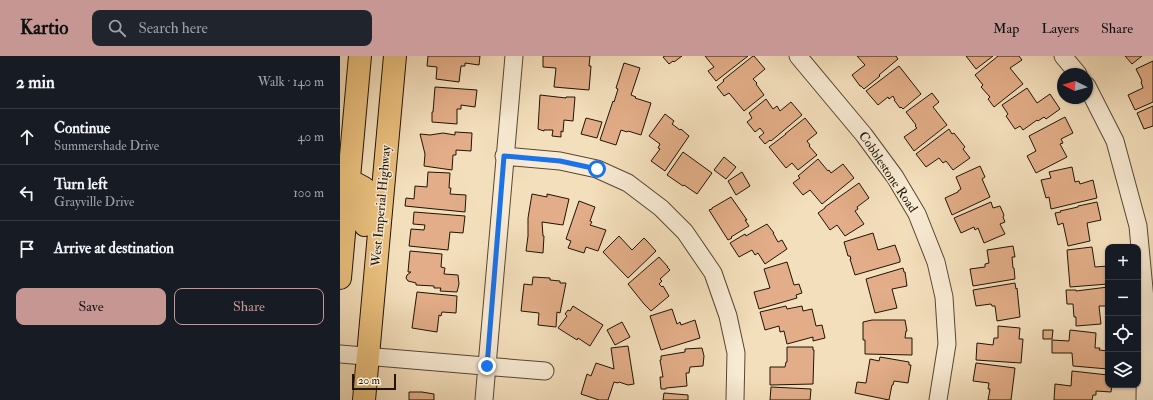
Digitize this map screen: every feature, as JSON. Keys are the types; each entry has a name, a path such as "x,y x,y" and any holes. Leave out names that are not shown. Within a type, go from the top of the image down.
{"main road":[{"path":"340,278 345,180 360,56"},
{"name":"West Imperial Highway","path":"364,400 395,56"},
{"path":"345,180 364,188 367,196 368,204 364,240 365,259 374,285"}],"street":[{"path":"484,400 504,156 514,56"},
{"name":"Cobblestone Road","path":"798,56 864,135 895,178 917,214 936,262 944,297 947,344 938,400"},
{"path":"1063,56 1073,68"},
{"path":"1093,98 1114,141 1138,226 1146,310 1145,400"},
{"path":"504,156 560,161 597,169 628,183 661,208 685,232 713,273 728,316 736,353 735,400"},
{"path":"340,354 545,371"}],"building":[{"path":"428,56 480,56 479,65 465,63 465,66 461,66 459,82 436,79 437,67 427,66"},
{"path":"543,56 590,56 589,66 591,66 589,90 554,87 556,68 543,67"},
{"path":"682,56 669,64 663,57"},
{"path":"705,56 748,56 716,81 708,71 714,67"},
{"path":"753,56 765,69 753,79 764,95 744,111 729,93 724,96 717,87 724,81 723,80"},
{"path":"857,56 896,56 898,59 864,89 852,75 865,65"},
{"path":"966,56 993,56 976,69"},
{"path":"998,56 1019,56 1022,60 1010,68 1023,84 994,107 988,99 990,97 981,87 983,85 975,75"},
{"path":"1125,56 1142,56 1132,64"},
{"path":"1153,61 1153,102 1135,110 1128,95 1143,88 1142,81 1136,69"},
{"path":"624,63 640,68 631,95 636,97 635,98 651,103 641,135 621,130 616,145 600,140 613,101 614,102 618,89 616,88"},
{"path":"899,66 921,94 903,109 901,107 900,108 893,96 889,99 888,97 878,105 866,91"},
{"path":"435,87 477,90 475,107 461,105 461,109 457,109 457,124 432,122"},
{"path":"1027,88 1037,103 1050,94 1060,109 1046,119 1044,117 1038,121 1037,120 1023,130 1020,126 1015,129 1006,116 1008,114 1002,105"},
{"path":"932,93 939,102 933,107 947,125 914,151 904,137 917,128 906,112"},
{"path":"540,95 566,98 575,97 573,121 564,120 561,137 552,136 553,130 544,131 538,129"},
{"path":"766,99 773,109 777,106 780,111 791,102 802,115 771,141 770,140 765,144 759,137 764,133 760,128 755,132 747,122 752,118 749,113"},
{"path":"1153,106 1153,126 1144,129 1137,113"},
{"path":"665,114 674,121 672,124 689,136 665,171 651,161 660,149 658,148 660,144 649,136"},
{"path":"1065,117 1073,133 1061,139 1063,143 1060,144 1067,157 1036,173 1027,156 1036,151 1029,136"},
{"path":"586,118 602,122 597,138 581,134"},
{"path":"805,118 817,133 807,141 810,145 809,146 817,155 798,170 792,163 786,168 769,147"},
{"path":"949,129 965,147 963,149 970,158 953,170 946,161 943,163 939,158 926,167 916,154"},
{"path":"455,132 472,133 471,151 456,150 456,155 453,155 452,170 424,166 425,154 420,134 430,135 443,133 455,135"},
{"path":"683,152 712,173 697,194 667,175"},
{"path":"724,157 736,167 726,179 714,170"},
{"path":"818,159 831,173 843,164 854,178 822,204 810,190 803,195 793,183 800,178 798,176"},
{"path":"980,166 985,177 982,179 990,197 952,215 945,198 961,189 956,177"},
{"path":"1072,167 1075,182 1079,181 1080,184 1093,180 1097,198 1051,209 1049,197 1046,198 1041,180 1051,178 1049,172"},
{"path":"428,172 450,173 450,194 466,195 465,212 405,206 406,198 414,199 415,186 427,187"},
{"path":"742,172 750,186 736,195 728,181"},
{"path":"859,183 869,198 857,207 858,209 855,211 864,224 845,236 837,225 830,230 818,213"},
{"path":"532,194 547,197 547,194 569,199 563,225 542,222 544,236 543,253 526,251 528,218"},
{"path":"731,197 747,220 745,220 749,226 728,240 709,210"},
{"path":"579,201 595,207 590,225 606,230 598,251 586,247 584,253 568,248 571,241 566,239"},
{"path":"991,202 993,208 1000,206 1004,215 1003,217 1005,222 1000,224 1005,234 984,243 978,228 975,230 974,227 961,233 954,218"},
{"path":"1097,202 1101,220 1087,223 1090,241 1068,246 1063,223 1058,225 1055,213"},
{"path":"414,212 465,216 463,233 450,232 448,250 409,246 411,229 424,230 425,225 413,224"},
{"path":"767,224 774,233 778,242 782,240 787,249 765,264 758,253 755,255 752,250 739,257 730,243"},
{"path":"873,233 878,250 895,245 900,262 855,275 850,256 848,256 844,242"},
{"path":"619,236 632,250 644,238 656,251 628,278 603,252"},
{"path":"1013,246 1015,257 1012,257 1015,279 973,286 970,269 985,267 985,264 989,263 987,250"},
{"path":"1092,247 1095,267 1105,266 1105,284 1070,287 1067,250"},
{"path":"410,251 442,254 441,267 445,268 444,274 458,275 459,284 457,292 440,291 441,288 416,285 416,283 408,281 406,278 407,275 411,272 408,272"},
{"path":"659,257 670,270 660,279 662,281 659,284 662,287 663,286 669,296 651,311 628,284"},
{"path":"787,262 794,285 799,284 802,293 796,295 797,298 759,309 754,292 770,288 764,269"},
{"path":"903,268 907,286 892,289 897,308 875,313 866,279"},
{"path":"533,277 550,278 550,280 566,283 560,313 557,312 556,327 538,325 539,313 521,311 524,284 532,285"},
{"path":"1015,283 1016,289 1017,288 1020,317 997,321 995,306 992,306 991,304 976,306 973,290"},
{"path":"1105,287 1105,306 1099,306 1101,324 1076,326 1076,317 1074,317 1073,304 1067,304 1066,290 1076,291"},
{"path":"417,292 457,296 456,313 442,312 441,316 439,315 437,332 412,328"},
{"path":"573,306 603,325 590,346 558,328 567,316 565,314 568,310 570,311"},
{"path":"786,306 787,309 802,306 803,311 812,309 816,326 822,325 825,338 813,341 813,337 787,344 784,331 780,332 779,326 765,330 760,312"},
{"path":"672,309 677,324 680,322 681,325 695,320 700,338 661,350 650,316"},
{"path":"872,320 905,320 907,331 905,338 912,338 912,355 865,354 863,322"},
{"path":"622,322 630,337 615,345 607,330"},
{"path":"998,326 1020,328 1019,339 1023,339 1021,363 976,360 977,343 993,345 994,338 998,338"},
{"path":"1043,330 1053,330 1052,339 1043,339"},
{"path":"1070,330 1096,333 1095,348 1100,348 1099,350 1105,351 1105,369 1073,366 1072,353 1052,353 1052,340 1069,341"},
{"path":"628,346 634,384 628,385 614,382 608,400 599,400 581,394 587,374 591,376 596,363 614,369 611,348"},
{"path":"787,347 813,347 813,384 770,385 770,367 785,367 787,362"},
{"path":"702,348 704,356 703,366 690,367 689,373 686,373 687,386 661,389 660,377 663,377 660,360 661,356 685,352 685,349"},
{"path":"880,357 909,362 909,365 911,365 908,383 894,381 889,400 855,393 857,382 866,383 870,359 879,361"},
{"path":"976,363 1015,368 1011,400 988,400 990,389 988,389 989,383 973,381"},
{"path":"1072,371 1105,375 1105,388 1112,388 1111,392 1096,391 1096,395 1093,395 1092,400 1054,400 1055,384 1071,386"},
{"path":"771,387 811,389 810,400 770,400"},
{"path":"409,392 434,394 434,400 409,400"},
{"path":"664,393 688,395 688,400 663,400"}],"route":[{"path":"487,366 504,156 560,161 597,169"}]}
